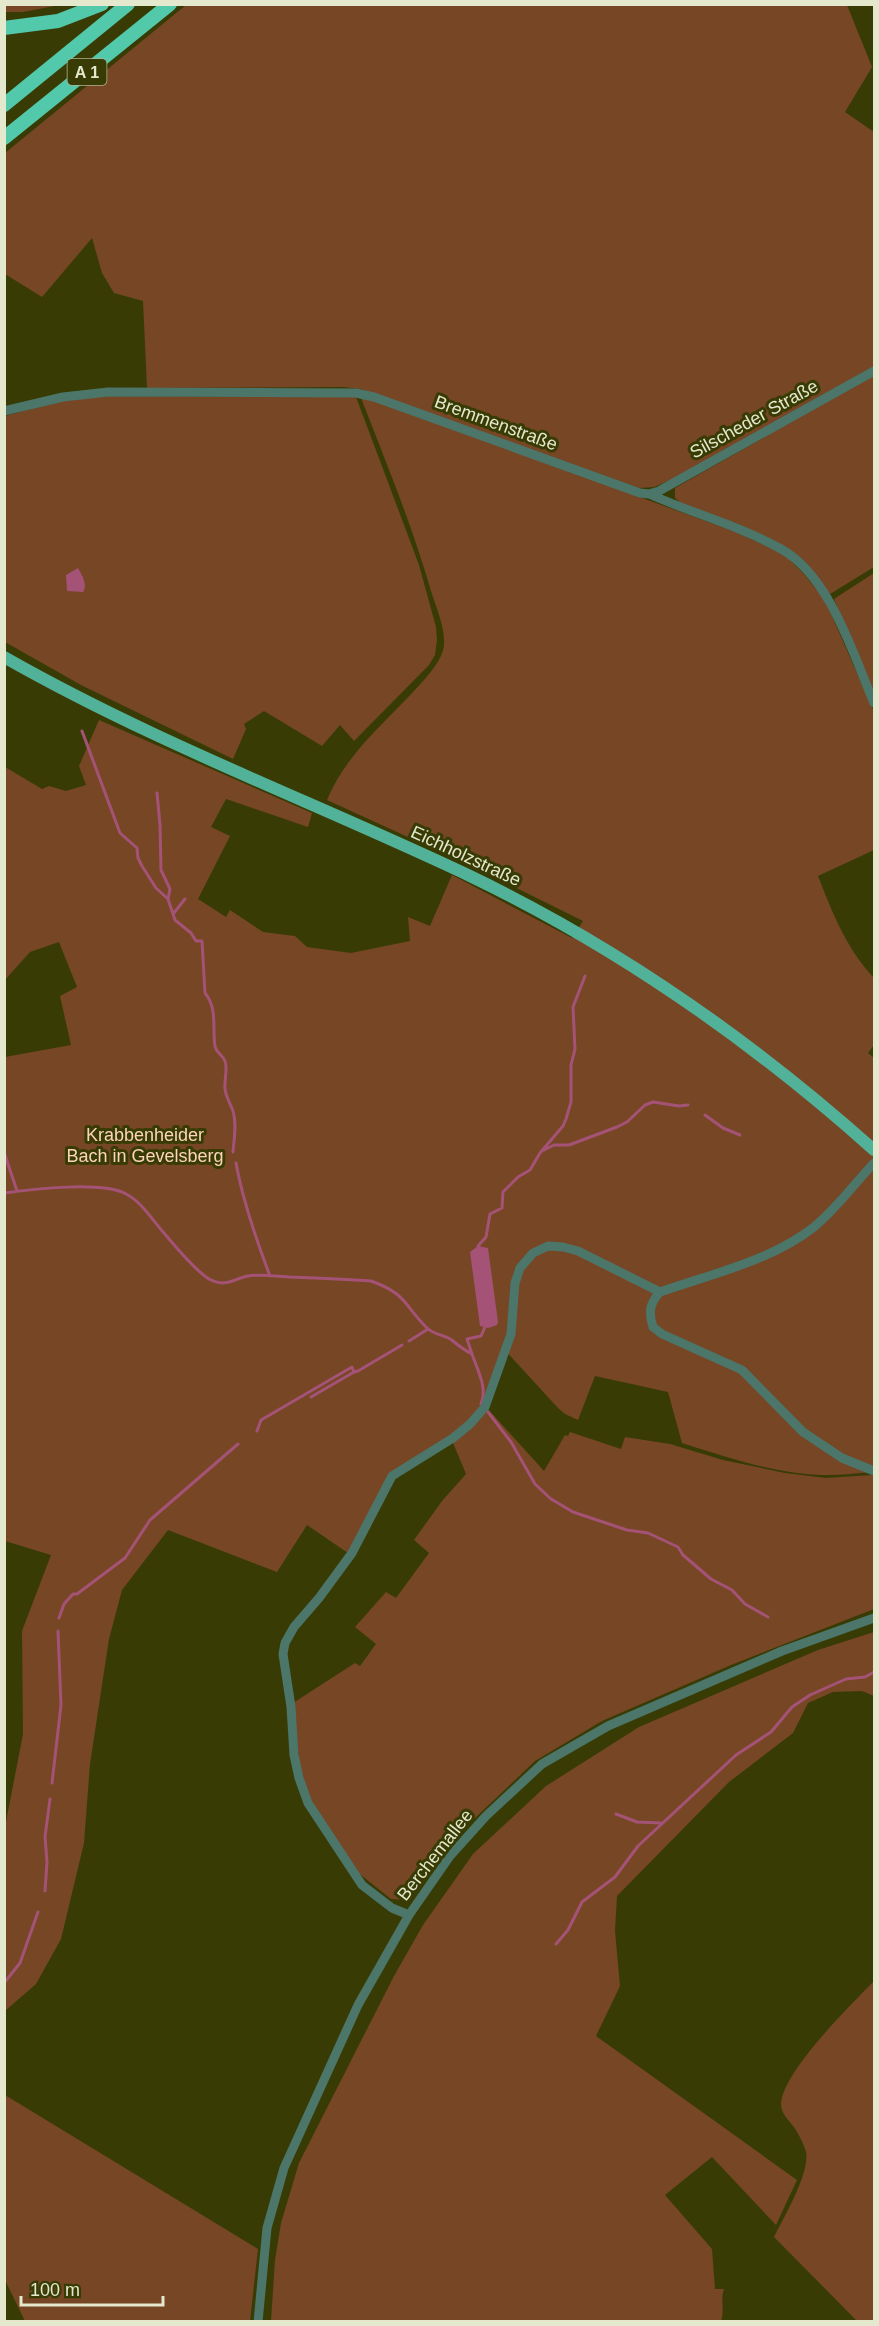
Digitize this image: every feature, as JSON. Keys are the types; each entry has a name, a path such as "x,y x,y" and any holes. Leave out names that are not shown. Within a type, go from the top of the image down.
{"highway":[{"path":"4,27 58,21 102,4"},
{"name":"A 1","path":"4,105 128,4"},
{"name":"A 1","path":"4,138 170,4"}],"main road":[{"name":"Eichholzstraße","path":"4,657 118,718 470,876 548,916 651,977 697,1008 793,1080 874,1149"}],"street":[{"name":"Silscheder Straße","path":"649,494 659,491 874,371"},
{"name":"Bremmenstraße","path":"5,409 63,397 108,392 356,393 514,446 640,494 649,494 756,537 789,554 814,579 829,599 874,703"},
{"path":"872,1165 831,1211 790,1243 660,1292 653,1300 650,1310 653,1327 670,1339 717,1357 742,1370 803,1432 842,1458 874,1471"},
{"path":"409,1915 393,1908 362,1885 308,1803 294,1755 284,1654 285,1643 352,1553 392,1476 453,1438 485,1407 511,1334 515,1283 520,1268 533,1252 548,1246 563,1246 578,1251 660,1292"},
{"name":"Berchemallee","path":"258,2322 267,2228 284,2168 358,2005 409,1915 450,1856 486,1816 542,1764 608,1726 782,1651 874,1618"}],"green space":[{"path":"5,4 60,5 23,12 5,12"},
{"path":"186,5 847,5 872,67 845,112 874,132 874,366 682,475 654,487 639,488 361,389 343,387 147,388 143,301 114,293 102,273 92,238 42,297 5,274 5,153"},
{"path":"874,375 874,567 830,594 807,566 786,549 686,507 675,498 675,488"},
{"path":"106,396 356,397 419,565 436,627 437,640 435,655 429,665 354,741 340,725 322,746 264,711 244,724 246,729 233,759 81,685 5,642 5,416 62,401"},
{"name":"Krabbenheider Bach in Gevelsberg","path":"361,398 370,399 733,531 773,549 789,559 825,600 874,712 874,850 818,876 848,943 874,978 874,1045 868,1053 874,1058 874,1609 731,1665 602,1721 535,1761 455,1837 408,1900 391,1899 356,1871 322,1822 301,1778 293,1703 355,1663 360,1666 376,1644 355,1627 386,1592 396,1598 429,1553 414,1540 442,1501 466,1474 451,1438 391,1474 348,1553 307,1525 277,1572 168,1530 122,1590 109,1639 90,1764 84,1843 61,1939 36,1984 5,2011 4,1832 23,1734 22,1631 51,1555 5,1541 5,1057 71,1045 60,996 77,987 59,942 30,952 5,980 5,767 42,789 49,786 66,791 86,785 79,766 99,720 312,813 308,827 226,799 211,827 230,836 198,899 226,917 230,910 263,932 295,936 307,947 351,953 410,941 408,917 430,926 452,875 572,938 583,921 478,869 327,800 346,766 358,751 434,668 444,644 440,617 416,542","holes":["503,1348 558,1408 578,1420 595,1376 668,1392 682,1443 773,1469 829,1475 871,1472 872,1475 826,1478 785,1473 723,1460 670,1444 625,1437 621,1449 570,1432 568,1436 565,1435 544,1471 487,1408 485,1414 482,1408"]},
{"path":"874,573 874,695 834,599"},
{"path":"874,1632 874,1696 862,1691 833,1692 808,1703 793,1733 729,1782 617,1896 615,1931 620,1986 596,2036 797,2180 776,2225 712,2157 665,2195 712,2249 715,2289 724,2289 721,2321 271,2321 275,2260 281,2223 299,2163 394,1976 423,1925 473,1854 546,1786 639,1727 818,1650"},
{"path":"874,1981 874,2321 857,2321 774,2237 795,2195 806,2161 806,2152 802,2142 781,2108 785,2090 805,2057"},
{"path":"5,2095 258,2249 250,2321 25,2321 5,2280"}],"shaded area":[{"path":"78,568 84,580 83,592 67,591 66,575"},
{"path":"478,1246 488,1248 498,1322 497,1325 488,1328 480,1326 470,1252"}],"waterway":[{"path":"82,731 120,833 137,848 142,866 156,888 168,899 175,920 191,933 196,941 202,941 205,993 212,1006 216,1048 226,1064 225,1089 234,1116 233,1152"},
{"path":"157,793 161,870 170,889 168,899"},
{"path":"173,914 185,899"},
{"path":"478,1246 486,1237 490,1214 502,1208 503,1192 518,1177 530,1170 566,1119 571,1102 571,1065 575,1049 573,1007 585,976"},
{"path":"544,1150 554,1145 569,1145 617,1127 627,1122 645,1105 653,1102 688,1105"},
{"path":"705,1115 723,1128 740,1135"},
{"path":"4,1152 17,1191"},
{"path":"236,1163 250,1220 270,1276"},
{"path":"4,1193 84,1187 115,1190 126,1194 142,1207 192,1264 215,1282 224,1283 248,1276 263,1275 371,1281 383,1286 404,1300 430,1330 450,1339 472,1354 483,1385 481,1404"},
{"path":"472,1354 467,1339 481,1336 485,1327"},
{"path":"409,1341 428,1329"},
{"path":"257,1431 261,1420 352,1367 354,1372 358,1371 402,1345"},
{"path":"311,1397 354,1372"},
{"path":"488,1412 511,1442 535,1484 551,1499 573,1512 627,1530 648,1533 678,1547 683,1555 711,1579 732,1590 745,1604 768,1617"},
{"path":"59,1618 64,1604 73,1594 77,1594 125,1558 150,1520 238,1444"},
{"path":"52,1783 61,1705 58,1631"},
{"path":"556,1944 568,1930 582,1902 615,1877 638,1846 736,1755 771,1732 792,1707 810,1695 846,1679 865,1677 874,1672"},
{"path":"45,1891 47,1862 45,1837 50,1799"},
{"path":"616,1814 637,1822 661,1823"},
{"path":"4,1983 20,1963 38,1912"}]}
